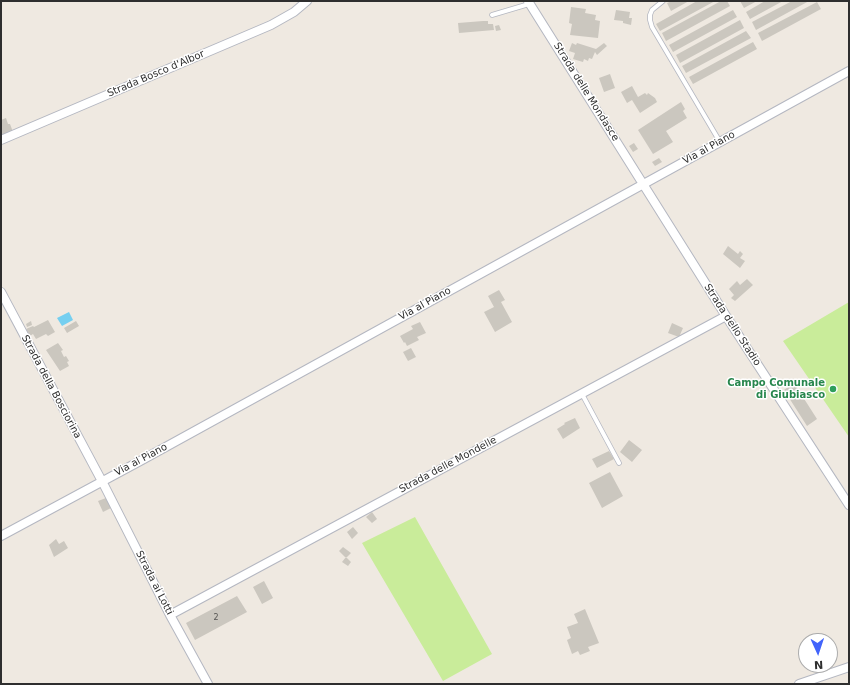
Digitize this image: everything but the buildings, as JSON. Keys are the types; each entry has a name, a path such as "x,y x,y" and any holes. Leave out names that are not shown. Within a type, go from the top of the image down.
{"street":[{"name":"Strada Bosco d'Albor","path":"1,140 271,25 294,12 308,1"},
{"name":"Strada delle Mondasce","path":"529,2 644,184"},
{"name":"Via al Piano","path":"1,536 849,71"},
{"name":"Strada dello Stadio","path":"644,184 726,316 849,506"},
{"name":"Strada della Bosciorina","path":"1,292 102,481"},
{"name":"Strada delle Mondelle","path":"170,615 726,316"},
{"name":"Strada ai Lotti","path":"102,481 170,615 208,684"},
{"path":"799,684 849,667"}],"lane":[{"path":"663,1 652,10 650,14 652,27 720,142"},
{"path":"492,15 529,2"},
{"path":"581,393 619,463"}],"green space":[{"name":"Campo Comunale di Giubiasco","path":"849,302 849,437 783,341"},
{"path":"415,517 492,654 443,681 362,543"}],"water":[{"path":"69,312 73,320 62,326 57,318"}],"place":[{"name":"Campo Comunale di Giubiasco","path":"833,389"}]}
